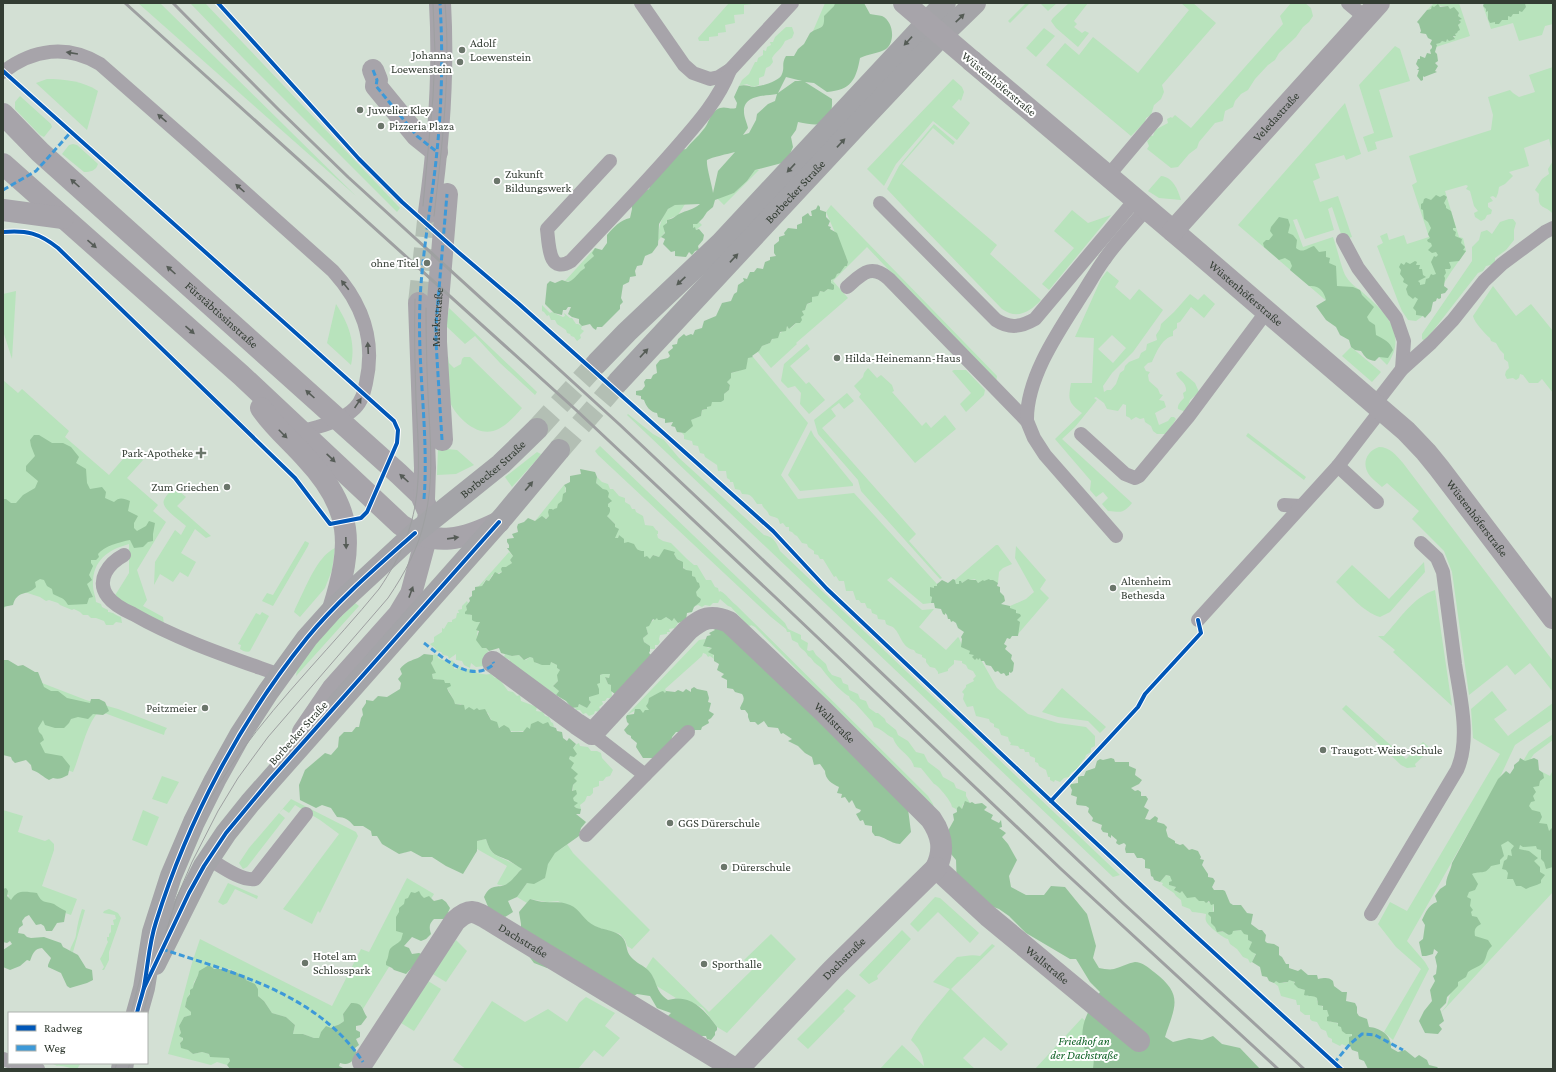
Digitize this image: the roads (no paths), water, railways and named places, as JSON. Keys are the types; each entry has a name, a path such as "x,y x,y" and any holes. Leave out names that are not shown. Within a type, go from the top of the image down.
{"street":[{"path":"429,212 437,152 442,81 440,3"},
{"name":"Wüstenhöferstraße","path":"904,3 1406,431 1426,452 1553,618"},
{"name":"Borbecker Straße","path":"598,363 627,332 721,243 945,3"},
{"name":"Borbecker Straße","path":"618,382 868,113 943,34 975,3"},
{"name":"Veledastraße","path":"1173,231 1372,11"},
{"path":"373,70 377,80 376,86 417,136 437,152"},
{"name":"Fürstäbtissinstraße","path":"3,114 48,159 418,490 424,499 429,513 423,531"},
{"path":"3,164 303,431 397,521 443,540 476,533 499,522"},
{"name":"Marktstraße","path":"442,440 436,325 447,194"},
{"path":"3,210 63,218"},
{"name":"Marktstraße","path":"419,303 425,468 424,499"},
{"name":"Borbecker Straße","path":"234,369 266,416 316,468 331,488 337,499 343,518 347,544 345,564 333,610"},
{"name":"Borbecker Straße","path":"137,1012 144,988 149,948 155,924 178,858 194,822 233,748 248,722 280,675 307,638 333,610 501,464 537,429"},
{"name":"Borbecker Straße","path":"144,988 189,894 226,833 289,758 499,522 559,450"},
{"name":"Borbecker Straße","path":"289,758 304,730 333,688 403,609 412,589 423,531"},
{"name":"Wallstraße","path":"592,734 697,622 705,619 717,618 724,620 740,632 817,706 931,819 938,832 941,842 941,856 936,868 988,916 1139,1042"},
{"path":"493,662 592,734"},
{"name":"Dachstraße","path":"363,1062 455,921 464,913 470,911 476,912 736,1069 833,969 936,868"}],"lane":[{"path":"641,3 684,65 693,73 710,80 719,77 730,70 792,3"},
{"path":"1348,3 1372,11"},
{"path":"3,72 27,58 48,52 71,52 93,60 191,144 333,271 346,286 356,302 366,327 369,351 367,378 362,399 356,407 339,420 303,431"},
{"path":"610,161 547,229 552,258 557,264 564,265 571,261 712,105 724,86 730,70"},
{"path":"1108,176 1156,119"},
{"path":"880,203 992,316 1003,325 1010,327 1027,324 1035,319 1141,204"},
{"path":"1027,421 1030,396 1040,367 1058,334 1104,259 1141,204"},
{"path":"1198,620 1338,466 1402,369 1431,343 1449,324 1492,273 1545,232 1553,228"},
{"path":"1343,240 1358,268 1396,318 1404,341 1402,369"},
{"path":"847,287 860,276 868,272 878,272 885,275 1027,421 1034,438 1045,455 1116,536"},
{"path":"1081,434 1125,474 1135,478 1139,476 1188,417 1267,311"},
{"path":"1338,466 1377,502"},
{"path":"1284,504 1301,506"},
{"path":"1371,914 1462,760 1463,720 1443,572 1437,558 1421,543"},
{"path":"124,555 112,563 108,568 103,582 108,596 115,604 159,628 280,675"},
{"path":"586,835 688,732"},
{"path":"592,734 645,775"},
{"path":"209,859 246,879 255,879 306,814"},
{"path":"20,1064 38,1069"}],"tunnel":[{"path":"419,303 429,212"},
{"path":"537,429 597,363"},
{"path":"559,450 618,382"}],"tram line":[{"path":"423,206 433,97 435,53 433,3"},
{"path":"434,216 445,110 447,56 445,3"},
{"path":"131,1012 166,891 198,819 218,785 256,732 379,589 394,565 405,542 412,520 418,476 415,299"},
{"path":"143,1012 177,897 192,862 218,811 238,778 268,737 388,598 406,569 415,549 428,505 430,479 431,454 427,375 426,308"},
{"path":"115,1069 117,1064"},
{"path":"128,1069 130,1064"}],"railway":[{"path":"125,3 575,409 1061,869 1278,1069"},
{"path":"173,3 348,177 619,424 1124,904 1304,1069"}],"place":[{"name":"Adolf Loewenstein","path":"462,50"},
{"name":"Johanna Loewenstein","path":"460,62"},
{"name":"Juwelier Kley","path":"360,110"},
{"name":"Pizzeria Plaza","path":"381,126"},
{"name":"Zukunft Bildungswerk","path":"497,181"},
{"name":"ohne Titel","path":"427,263"},
{"name":"Hilda-Heinemann-Haus","path":"837,358"},
{"name":"Park-Apotheke","path":"201,453"},
{"name":"Zum Griechen","path":"227,487"},
{"name":"Altenheim Bethesda","path":"1113,588"},
{"name":"Peitzmeier","path":"205,708"},
{"name":"Traugott-Weise-Schule","path":"1323,750"},
{"name":"GGS Dürerschule","path":"670,823"},
{"name":"Dürerschule","path":"724,867"},
{"name":"Hotel am Schlosspark","path":"305,963"},
{"name":"Sporthalle","path":"704,964"}],"park label":[{"name":"Friedhof an der Dachstraße","path":"1084,1048"}]}
